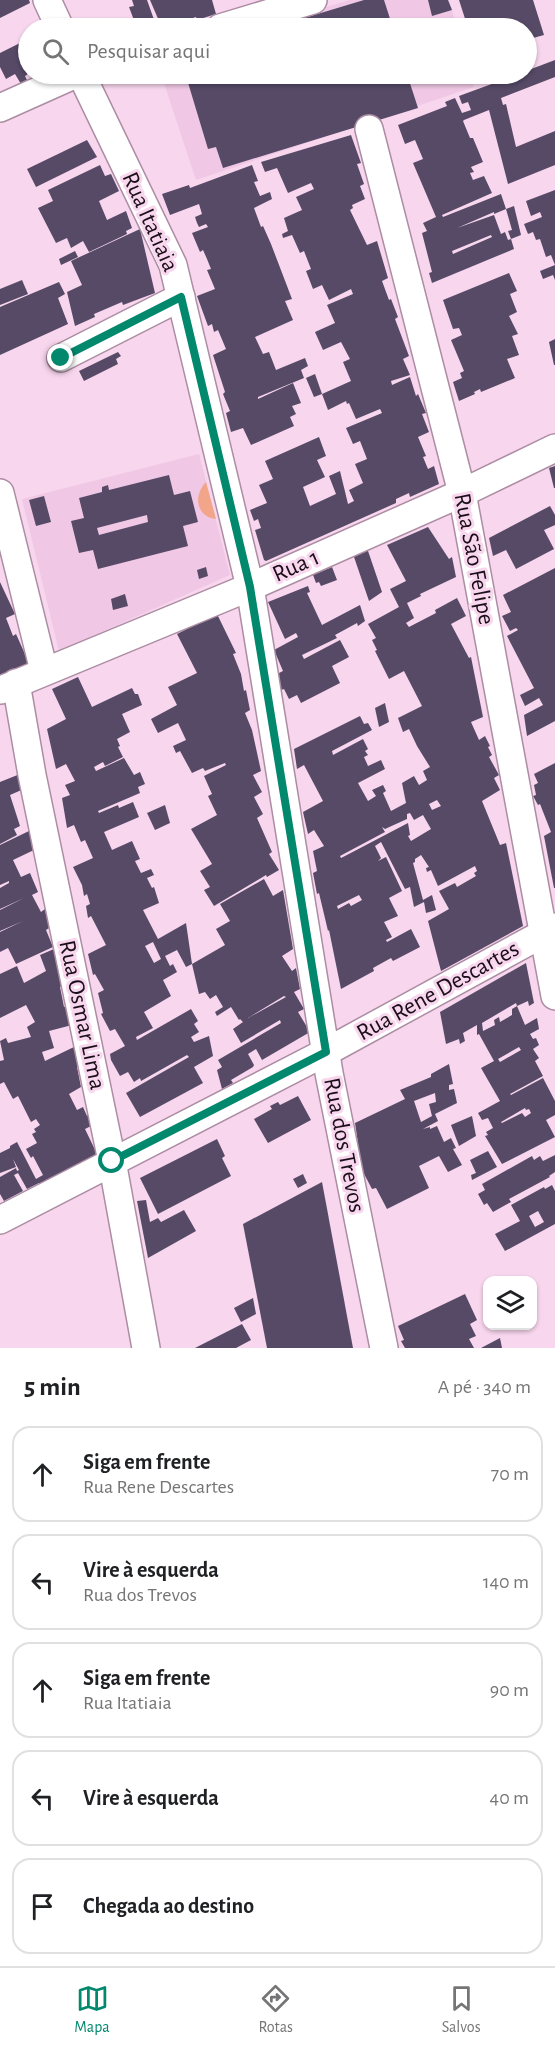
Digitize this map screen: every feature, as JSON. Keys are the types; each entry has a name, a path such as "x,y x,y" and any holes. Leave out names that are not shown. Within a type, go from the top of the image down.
{"street":[{"path":"48,0 56,18"},
{"path":"253,18 313,0"},
{"path":"0,108 55,84"},
{"name":"Rua Itatiaia","path":"83,84 173,265 250,587"},
{"name":"Rua São Felipe","path":"369,129 462,493 549,930 555,996"},
{"path":"61,358 181,297"},
{"name":"Rua 1","path":"8,687 250,587 462,493 555,448"},
{"path":"0,493 44,671"},
{"name":"Rua dos Trevos","path":"250,587 326,1052 384,1348"},
{"name":"Rua Osmar Lima","path":"8,687 32,775 112,1161 146,1348"},
{"name":"Rua Rene Descartes","path":"0,1220 326,1052 549,930"}],"shaded area":[{"path":"350,0 449,0 454,18 289,18"},
{"path":"164,84 473,84 474,87 196,180"},
{"path":"199,454 230,575 59,651 22,499"},
{"path":"206,482 216,519 204,514 199,505 199,493"}],"building":[{"path":"0,0 29,0 30,3 0,18"},
{"path":"132,0 147,0 153,18 133,18 129,7 134,6"},
{"path":"150,0 212,0 216,14 203,18 158,18"},
{"path":"364,0 384,0 390,18 304,18"},
{"path":"428,0 448,0 452,10 432,16"},
{"path":"459,0 533,0 544,35 537,37 537,18 465,18"},
{"path":"18,44 18,79 15,74 6,79 0,67 0,53"},
{"path":"555,60 555,77 537,84 537,67"},
{"path":"188,84 410,84 418,108 223,168 216,147 208,149"},
{"path":"492,84 537,84 501,98 503,105 506,104 516,147 555,131 555,165 508,184 489,110 464,120 470,138 473,138 483,162 471,167 474,172 470,173 473,180 484,176 492,193 442,215 443,217 501,194 506,209 457,228 494,215 501,234 505,232 508,240 511,239 514,249 432,283 429,273 432,272 422,233 427,231 423,223 436,217 413,163 423,159 415,140 405,144 398,125 447,106 445,102 455,98 462,113 471,110 468,102 462,104 459,96","holes":["491,235 492,237 453,254 452,251"]},
{"path":"351,135 361,163 357,164 364,184 360,186 365,199 352,205 353,208 350,210 367,245 377,241 388,278 382,281 398,317 395,319 409,356 403,359 410,375 391,381 392,385 410,377 416,396 418,394 426,413 422,414 429,432 418,437 426,456 423,457 428,469 434,466 439,484 410,497 409,493 396,499 396,503 266,561 255,530 261,528 258,519 254,521 250,510 267,503 259,485 273,479 265,461 319,437 326,456 317,460 325,477 303,487 310,506 336,494 329,476 340,471 348,504 354,501 349,490 363,483 355,464 367,459 360,441 353,444 346,428 382,413 380,409 356,419 346,401 328,410 322,394 351,381 343,362 350,359 341,342 323,350 315,332 335,323 327,305 353,294 351,289 329,300 322,285 313,289 306,271 311,269 304,251 300,253 292,235 283,238 282,234 288,231 284,218 302,210 296,197 314,189 311,183 288,193 277,168 265,172 261,162"},
{"path":"87,140 97,157 36,187 27,169"},
{"path":"100,165 105,176 111,174 119,191 99,201 107,220 126,211 132,228 126,231 127,234 89,252 83,241 71,248 67,238 56,243 38,208 53,201 48,190"},
{"path":"252,165 258,181 254,182 260,196 270,192 272,199 254,208 271,244 292,299 285,301 293,320 255,337 263,354 269,352 276,370 305,358 308,366 301,370 304,378 258,397 258,399 293,383 301,403 292,406 296,414 290,417 294,426 251,445 243,428 231,432 226,413 230,411 213,355 226,349 218,330 214,332 212,324 208,326 197,296 215,289 207,270 211,269 207,259 203,250 200,252 192,233 208,227 206,224 199,227 197,223 195,217 202,214 199,204 170,215 162,194 189,185 190,188"},
{"path":"555,190 555,265 551,255 546,257 540,239 536,240 533,232 528,234 524,224 542,217 540,212 531,216 526,201"},
{"path":"514,206 521,235 511,239 508,231 512,230 506,209"},
{"path":"140,229 155,293 123,305 122,302 94,314 95,317 75,326 67,292 82,285 71,261"},
{"path":"75,251 78,257 61,265 59,259"},
{"path":"555,265 555,280 553,275 543,279 540,271"},
{"path":"509,273 517,291 510,294 517,312 509,316 518,334 512,336 519,355 507,359 515,378 481,392 480,389 474,392 475,394 459,401 453,382 462,378 460,373 464,371 451,340 462,335 459,328 453,329 443,300"},
{"path":"22,280 28,294 0,305 0,289"},
{"path":"59,282 65,294 58,298 68,324 0,355 0,307"},
{"path":"555,339 555,365 554,365 549,342"},
{"path":"118,352 121,356 116,359 118,364 84,381 79,371"},
{"path":"315,374 322,394 314,397 306,378"},
{"path":"555,466 555,488 554,488 549,468"},
{"path":"169,475 174,495 190,491 198,522 183,526 188,546 98,569 93,550 79,553 71,521 84,518 79,498 102,492 102,487 108,485 109,490","holes":["147,515 148,522 99,535 97,528"]},
{"path":"44,496 51,522 36,526 29,500"},
{"path":"550,506 555,515 555,525 544,530 554,549 516,569 506,550 493,556 489,538"},
{"path":"428,527 449,559 452,557 456,577 420,594 421,596 407,603 414,618 406,623 409,627 436,613 435,610 457,598 466,616 451,624 469,658 471,657 483,717 471,722 479,740 485,736 492,755 489,757 499,775 494,778 500,790 482,801 500,845 506,843 523,926 441,971 428,921 449,909 439,891 455,883 457,887 476,876 475,866 438,886 431,870 427,872 426,868 429,867 421,855 415,859 413,863 423,900 432,895 436,910 426,913 424,902 414,907 410,887 405,889 381,842 375,846 381,858 378,861 386,857 402,891 389,898 398,916 384,922 392,937 386,940 387,942 411,929 420,947 393,961 391,958 373,968 374,971 341,989 329,930 319,893 317,894 313,873 317,871 313,851 324,846 314,830 308,834 303,812 323,801 304,765 297,769 294,749 360,716 364,724 368,723 372,730 332,751 333,755 363,739 368,749 365,751 368,755 364,757 368,766 381,760 385,769 358,783 368,801 376,796 372,790 383,785 386,791 383,793 391,811 406,803 402,783 414,776 419,785 427,780 423,771 430,767 409,729 403,732 398,718 422,706 404,671 389,679 375,651 377,650 372,640 376,638 368,624 399,607 390,589 406,581 387,545","holes":["437,800 441,806 432,810 429,804","410,813 414,820 423,815 431,829 411,841 408,836 410,835 408,823 341,858 340,856 385,832 382,827 385,829 407,819 407,814","359,895 362,900 351,906 349,903 338,909 337,906"]},
{"path":"367,548 382,592 369,601 353,554"},
{"path":"206,567 208,576 199,579 197,570"},
{"path":"332,567 337,580 321,586 319,582 316,583 313,575"},
{"path":"555,568 555,721 527,736 524,715 543,705 539,698 525,706 520,695 534,688 507,636 518,630 516,628 510,631 502,616 511,612 503,595"},
{"path":"0,582 15,614 6,618 13,636 16,634 29,663 0,676"},
{"path":"308,586 310,592 307,593 322,625 360,605 365,621 358,626 357,623 335,635 337,638 302,655 304,659 340,640 349,657 332,666 340,683 301,703 297,695 289,699 284,689 281,690 277,674 283,671 274,650 298,637 296,633 285,639 268,602"},
{"path":"125,594 128,606 113,610 111,599"},
{"path":"217,614 236,653 233,654 241,674 244,691 246,690 250,710 245,713 252,730 261,771 253,775 262,792 254,797 263,814 257,818 272,852 269,854 279,870 267,877 266,875 214,906 204,890 210,887 200,871 212,864 191,829 217,815 208,796 212,794 204,776 226,765 225,763 205,771 203,768 192,773 180,751 176,753 173,746 186,740 178,723 158,733 151,719 177,705 168,687 197,673 177,634"},
{"path":"78,677 92,707 132,688 135,694 138,694 142,705 122,714 130,732 117,739 123,757 105,766 103,762 94,767 96,771 124,758 134,775 140,772 145,784 138,787 140,793 98,811 99,813 118,805 119,808 133,802 139,817 104,832 112,850 132,841 140,859 135,861 141,873 151,869 154,875 147,878 152,888 154,887 159,903 143,910 158,939 186,923 192,964 186,967 177,950 165,956 170,966 173,964 177,972 163,980 171,996 144,1012 153,1028 136,1037 137,1040 191,1009 198,1021 194,1024 199,1032 191,1037 194,1042 209,1036 213,1056 194,1067 203,1083 140,1117 126,1093 189,1057 187,1055 141,1081 140,1078 134,1082 128,1072 120,1076 111,1060 110,1054 125,1046 115,1029 110,1031 101,1014 103,1013 98,993 104,990 95,974 93,975 88,954 106,945 91,916 88,918 86,906 90,904 87,894 84,896 82,885 73,867 93,858 85,840 81,842 74,825 67,828 62,798 70,795 65,785 75,781 66,764 56,769 47,729 66,719 52,689","holes":["153,942 161,959 154,963 145,946"]},
{"path":"385,703 389,722 379,727 375,708"},
{"path":"555,763 554,888 544,836 551,832 540,804 538,805 533,796 536,795 534,785 538,783 534,774"},
{"path":"20,774 26,788 10,795 20,826 14,829 17,835 0,844 0,782"},
{"path":"165,805 170,823 155,830 147,813"},
{"path":"29,831 34,850 13,860 21,877 30,873 38,892 32,895 41,912 45,909 49,928 46,930 53,947 16,964 8,948 0,952 0,932 23,921 0,931 0,910 24,898 0,909 0,888 9,881 0,885 0,845"},
{"path":"264,879 273,896 283,890 293,949 282,956 292,971 296,968 300,989 294,992 304,1009 298,1012 310,1032 262,1060 256,1049 248,1054 253,1067 231,1080 233,1083 222,1089 217,1070 222,1067 218,1060 281,1023 280,1020 241,1043 233,1029 243,1022 239,1020 231,1007 217,1016 215,1012 223,1007 216,995 210,999 205,992 199,994 192,964 225,945 216,929 230,921 220,904","holes":["284,996 286,997 248,1018"]},
{"path":"54,949 63,985 60,987 64,1007 67,1006 72,1025 49,1031 54,1048 42,1052 45,1061 76,1046 81,1065 77,1067 81,1087 69,1094 77,1110 83,1107 88,1115 91,1126 85,1129 98,1156 41,1187 39,1183 27,1189 18,1173 14,1175 23,1191 4,1201 0,1194 0,1177 16,1168 17,1171 19,1170 13,1159 16,1167 0,1173 0,1153 10,1146 17,1142 36,1179 43,1175 33,1156 31,1158 26,1149 37,1143 32,1134 36,1132 34,1129 40,1125 36,1119 31,1122 18,1096 13,1099 4,1082 0,1084 0,1061 4,1060 0,1041 6,1038 8,1043 31,1037 27,1027 35,1022 26,1005 0,1018 0,974 17,966 24,983 46,971 40,955"},
{"path":"526,963 534,1003 529,1006 528,1001 517,1006 525,1025 537,1018 539,1029 530,1034 533,1039 536,1038 539,1045 533,1049 539,1058 535,1061 543,1076 510,1094 543,1078 555,1101 555,1115 546,1120 555,1137 502,1164 485,1136 488,1135 486,1132 493,1128 488,1118 482,1120 478,1113 500,1101 481,1068 494,1061 479,1034 477,1035 477,1025 463,1033 465,1041 460,1044 459,1039 446,1044 440,1012","holes":["516,1003 517,1006 512,1009 512,1015 500,1022 499,1017 494,1020 495,1025 483,1031 482,1023","519,1047 521,1050 500,1062 498,1059","525,1108 531,1113 525,1117 522,1113 501,1122"]},
{"path":"449,1064 453,1084 449,1085 449,1090 454,1089 457,1103 435,1114 438,1121 423,1129 437,1126 444,1142 451,1138 456,1148 453,1149 462,1165 448,1172 439,1156 419,1166 429,1188 387,1209 376,1188 372,1189 362,1170 355,1123 405,1099 400,1090 431,1077 431,1074","holes":["435,1093 436,1102 429,1104 432,1116 421,1122 414,1101"]},
{"path":"298,1096 311,1120 268,1143 254,1119 272,1109 270,1106 278,1102 280,1105"},
{"path":"472,1116 476,1136 459,1146 451,1125"},
{"path":"217,1139 225,1156 222,1158 231,1176 158,1214 140,1178"},
{"path":"488,1151 497,1167 472,1180 471,1175 476,1173 470,1160"},
{"path":"555,1155 555,1172 550,1177 509,1199 511,1202 493,1212 487,1203 484,1205 478,1194 485,1190 482,1184 532,1156 534,1160 540,1156 543,1161"},
{"path":"303,1174 307,1183 298,1188 293,1179"},
{"path":"322,1182 353,1348 267,1348 243,1224"},
{"path":"552,1185 555,1191 555,1224 505,1251 495,1234 520,1221 511,1205 544,1187 545,1189","holes":["538,1211 544,1222 535,1227 529,1216"]},
{"path":"146,1200 150,1222 158,1218 161,1222 184,1210 196,1231 148,1258 137,1201"},
{"path":"465,1294 477,1320 470,1324 476,1336 469,1339 474,1348 405,1348 398,1326"},
{"path":"253,1298 256,1314 241,1322 234,1308"},
{"path":"242,1324 251,1340 236,1348 195,1348"},
{"path":"500,1338 502,1348 481,1348"}],"route":[{"path":"61,358 181,297 250,587 326,1052 112,1161"}]}
